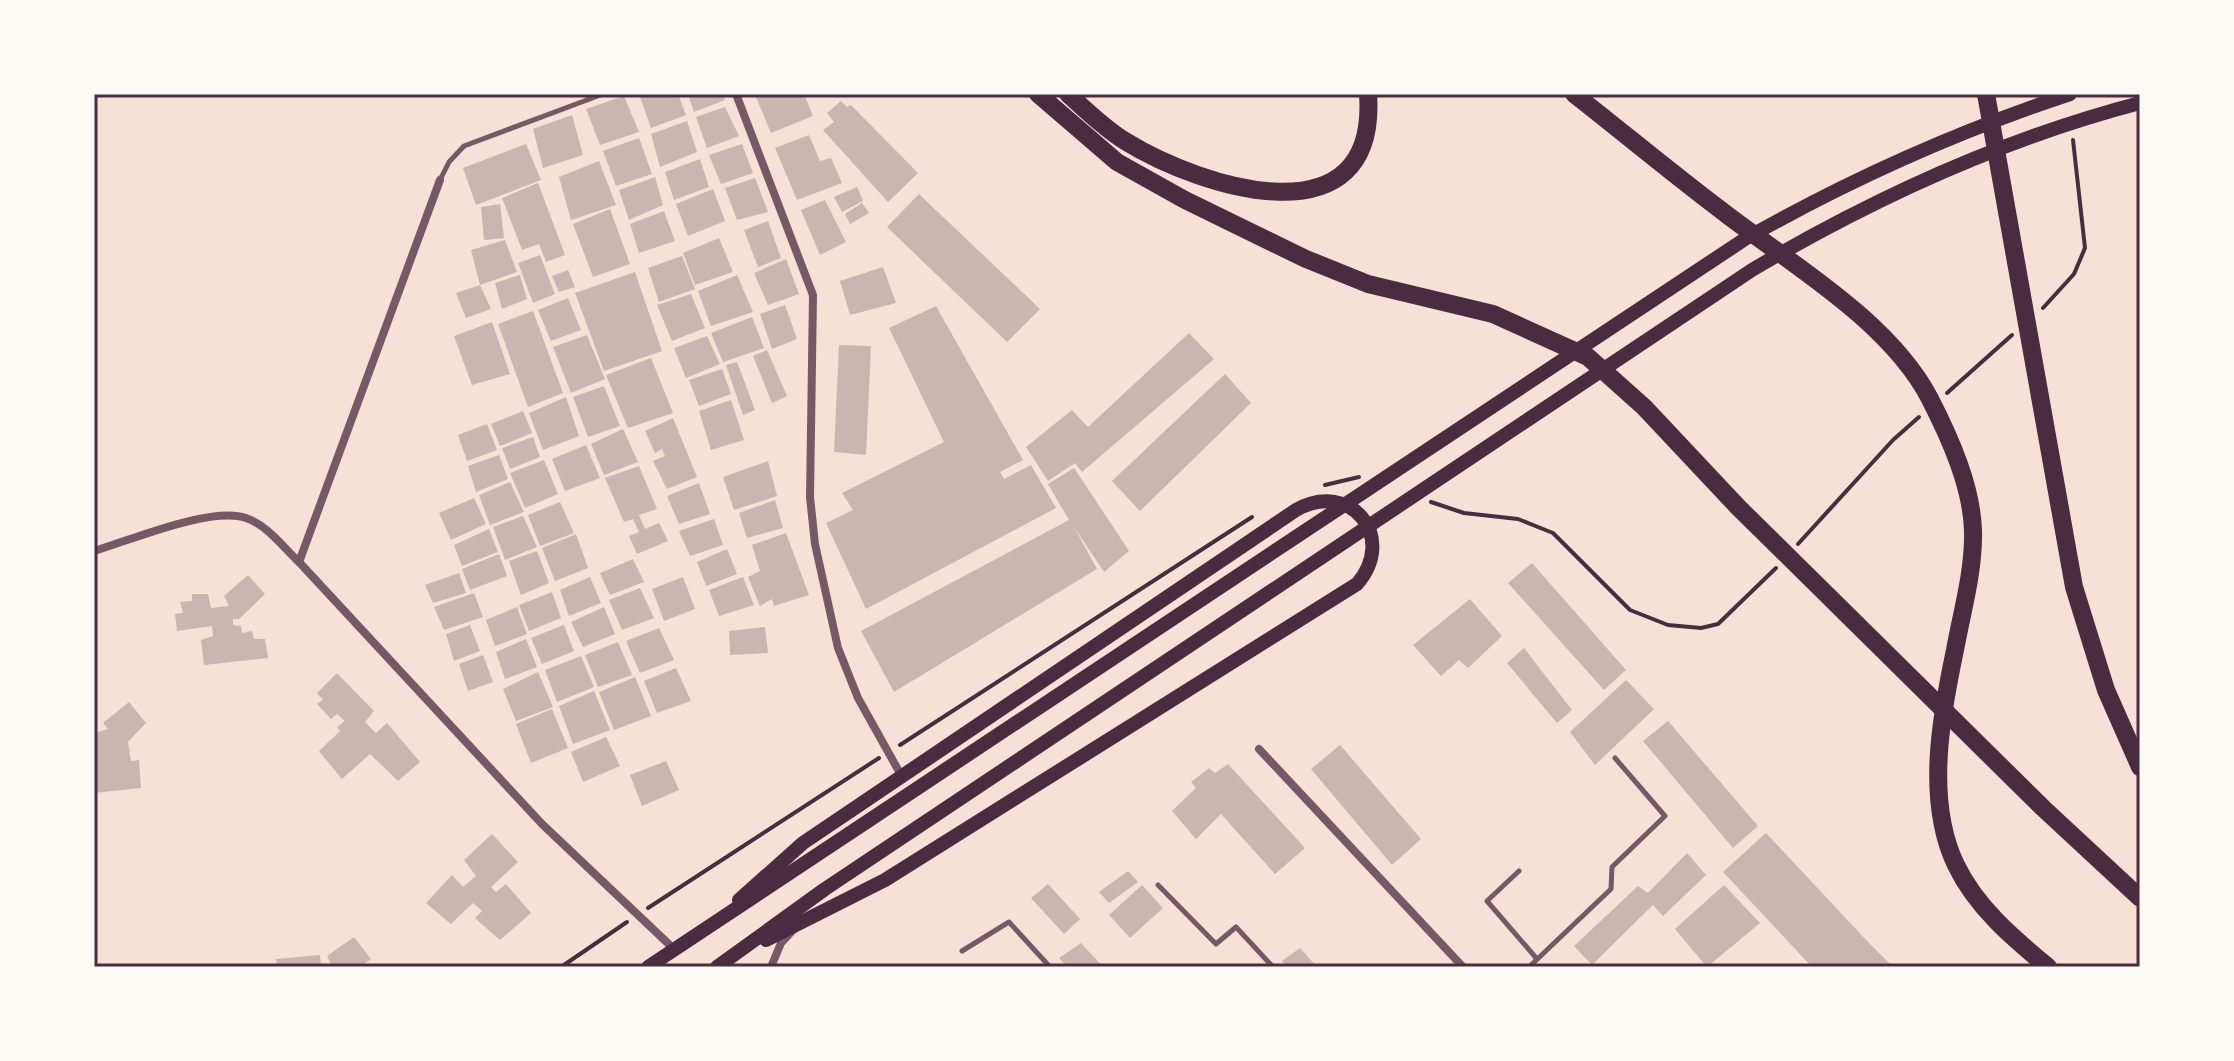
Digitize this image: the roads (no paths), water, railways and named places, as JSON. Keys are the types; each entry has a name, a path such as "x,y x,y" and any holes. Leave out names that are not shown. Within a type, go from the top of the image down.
{"highway":[{"path":"1038,94 1127,167 1185,200 1306,259 1368,284 1493,314 1588,357 1644,407 1737,506 2140,898"},
{"path":"1068,94 1124,140 1157,158 1231,185 1276,193 1315,188 1347,170 1366,139 1370,125 1368,94"},
{"path":"1574,94 1870,325 1894,349 1922,385 1970,500 1973,530 1966,592 1943,714 1943,816 1955,863 1967,884 2013,939 2048,967"},
{"path":"1986,94 2029,310 2026,334 2074,587 2106,690 2140,767"}],"main road":[{"path":"648,967 810,863 1745,239 1820,197 1938,141 2070,94"},
{"path":"717,967 825,889 1752,270 1863,208 1977,156 2060,126 2140,103"},
{"path":"716,923 803,843 1307,504 1319,501 1343,504 1353,509 1369,528 1373,552 1371,564 1357,584 885,880 733,956"}],"street":[{"path":"736,94 813,295 810,497 815,544 843,665 901,775"},
{"path":"299,562 440,180"},
{"path":"94,551 209,518 234,515 255,522 299,562 542,824 675,950"},
{"path":"1259,749 1463,967"},
{"path":"771,967 781,943 798,924"}],"lane":[{"path":"440,180 449,162 464,146 603,94"},
{"path":"1529,967 1611,889 1612,867 1665,816 1615,758"},
{"path":"1519,871 1487,901 1537,959"},
{"path":"1158,885 1216,944 1236,927 1273,967"},
{"path":"962,951 1009,922 1050,967"}]}
